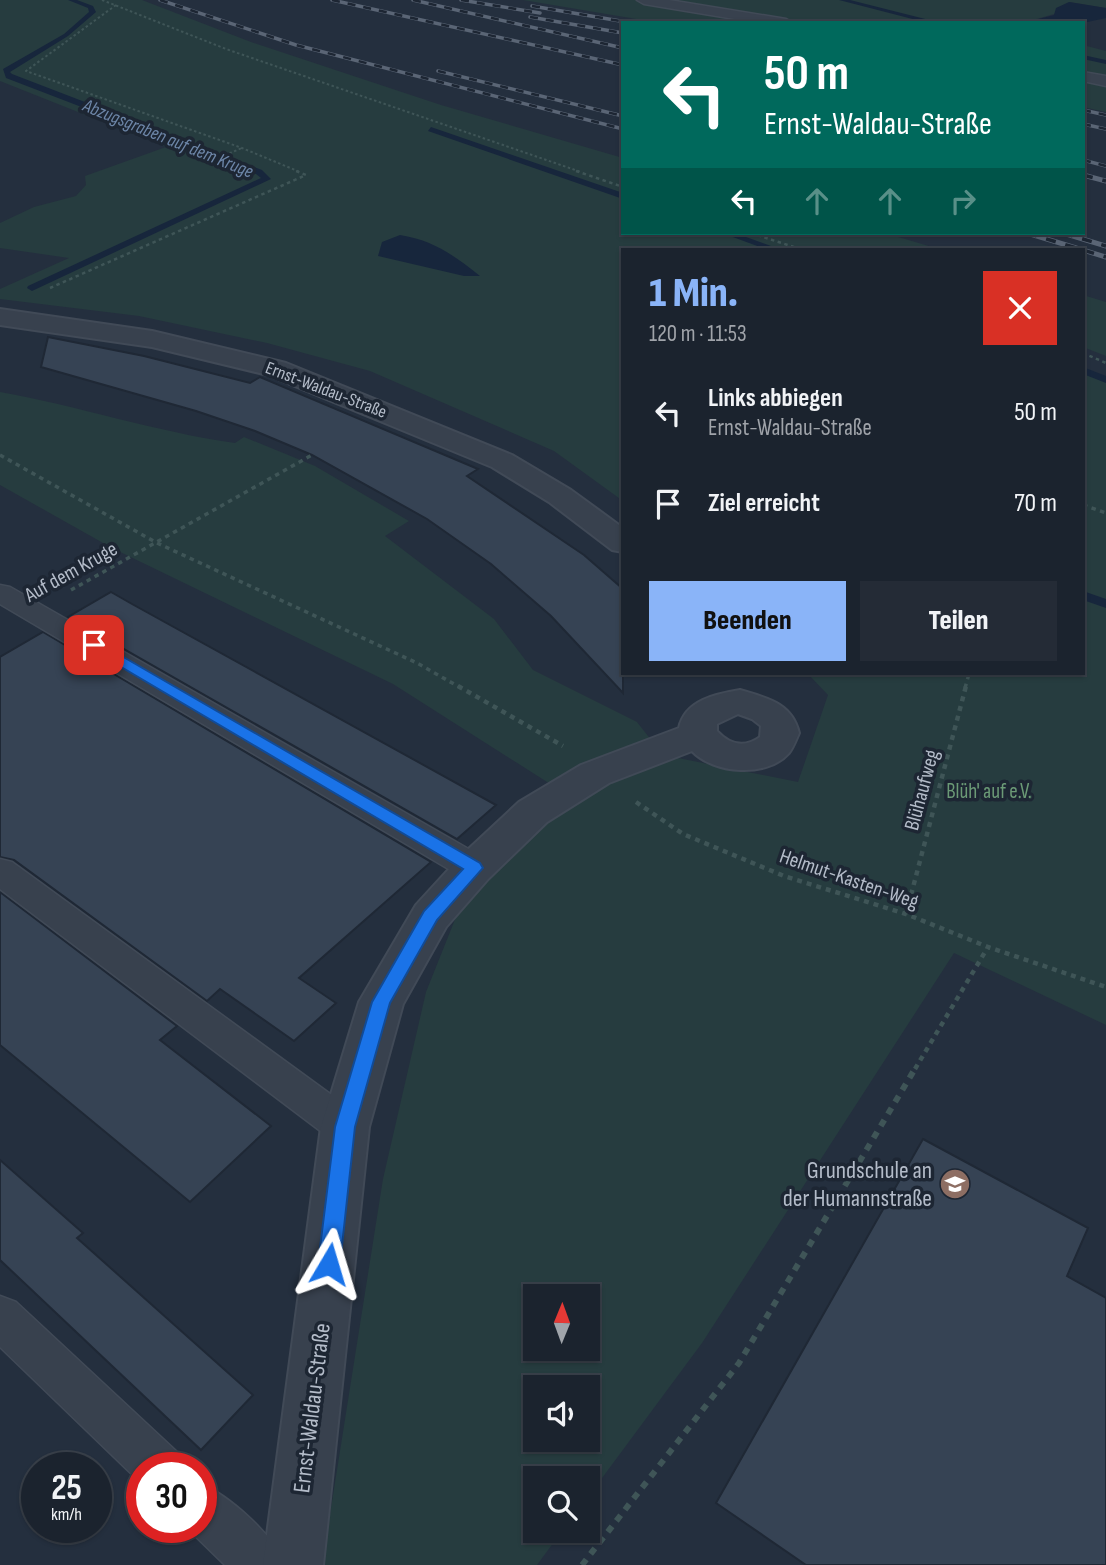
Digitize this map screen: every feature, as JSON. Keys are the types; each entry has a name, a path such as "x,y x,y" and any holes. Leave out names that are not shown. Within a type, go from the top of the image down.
{"street":[{"name":"Ernst-Waldau-Straße","path":"0,317 152,339 277,369 502,461 560,496 621,542"},
{"path":"741,688 779,723 782,735 776,746 764,754 733,757 718,752 699,734 698,724 712,707 741,688"},
{"name":"Ernst-Waldau-Straße","path":"293,1565 345,1127 381,1002 430,916 474,868 533,812 595,774 699,734"}],"lane":[{"path":"644,0 774,21"},
{"path":"1085,76 1106,81"},
{"path":"0,593 34,610 474,868"},
{"path":"0,871 345,1127"},
{"path":"0,1317 142,1452"},
{"path":"217,1523 261,1565"}],"path":[{"path":"102,0 226,49 621,186"},
{"path":"47,289 306,175 242,148 26,71 116,5"},
{"path":"211,161 242,148"},
{"path":"757,235 797,248"},
{"path":"1085,354 1106,363"},
{"name":"Helmut-Kasten-Weg","path":"0,455 157,543 417,663 564,746 595,774 683,834 784,876 906,914 988,947 1106,987"},
{"name":"Auf dem Kruge","path":"34,610 312,455"},
{"path":"1085,506 1106,513"},
{"name":"Blühaufweg","path":"906,914 969,675"},
{"path":"582,1565 739,1363 988,947"}],"green space":[{"path":"0,0 142,0 251,42 441,105 621,157 621,235 892,235 935,248 621,248 621,500 554,451 370,371 267,343 139,316 0,299 0,289 69,258 0,248 0,223 34,207 76,196 86,185 85,176 166,147 0,81"},
{"path":"523,0 1106,0 1106,8 1070,2 1054,14 1030,21 648,21"},
{"path":"1085,46 1106,51 1106,112 1085,107"},
{"path":"1085,296 1106,302 1106,356 1085,348"},
{"name":"Blüh' auf e.V.","path":"1085,370 1106,379 1106,1025 954,953 702,1343 600,1481 600,1466 523,1466 523,1543 553,1543 537,1565 322,1565 383,1179 426,992 464,897 532,826 577,801 393,684 112,548 0,485 0,392 205,438 235,443 244,437 315,466 409,521 385,536 494,619 533,670 637,722 663,755 798,782 828,695 809,675 1085,675"}],"water":[{"path":"1069,2 1106,8 1106,18 1085,23 1031,21 1054,15 1056,8"},
{"path":"400,235 443,250 480,276 464,276 378,256 382,242"}],"building":[{"path":"48,337 144,356 250,383 260,377 478,469 467,476 584,555 621,587 623,693 551,616 491,564 427,519 312,455 255,431 196,411 41,367"},
{"path":"111,592 496,805 457,839 68,617"},
{"path":"43,632 431,862 299,978 336,1003 294,1041 220,989 207,1001 14,860 0,857 0,657"},
{"path":"0,892 177,1026 160,1040 271,1126 190,1202 0,1045"},
{"path":"923,1139 1088,1228 1067,1276 1106,1298 1106,1565 806,1565 716,1503"},
{"path":"0,1160 83,1233 77,1238 253,1395 201,1450 0,1260"}],"waterway":[{"name":"Abzugsgraben auf dem Kruge","path":"32,288 267,179 259,172 9,76 6,71 66,35 93,12 91,7 71,0"},
{"path":"842,0 930,21"},
{"path":"1085,57 1106,62"},
{"path":"431,129 621,195"},
{"path":"733,235 771,248"},
{"path":"1085,371 1106,380"},
{"path":"1085,596 1106,604"}],"railway":[{"path":"160,0 296,45 621,128"},
{"path":"332,0 621,65"},
{"path":"413,0 621,48"},
{"path":"461,0 540,13"},
{"path":"532,6 621,21"},
{"path":"530,17 621,33"},
{"path":"438,71 621,116"},
{"path":"1085,110 1106,115"},
{"path":"1085,124 1106,129"},
{"path":"1085,161 1106,166"},
{"path":"1085,176 1106,181"},
{"path":"1034,235 1076,248"},
{"path":"1070,235 1106,246"},
{"path":"1085,251 1106,257"}],"place":[{"name":"Grundschule an der Humannstraße","path":"955,1184"}],"route":[{"path":"94,645 474,868 430,916 381,1002 345,1127 329,1264"}]}
